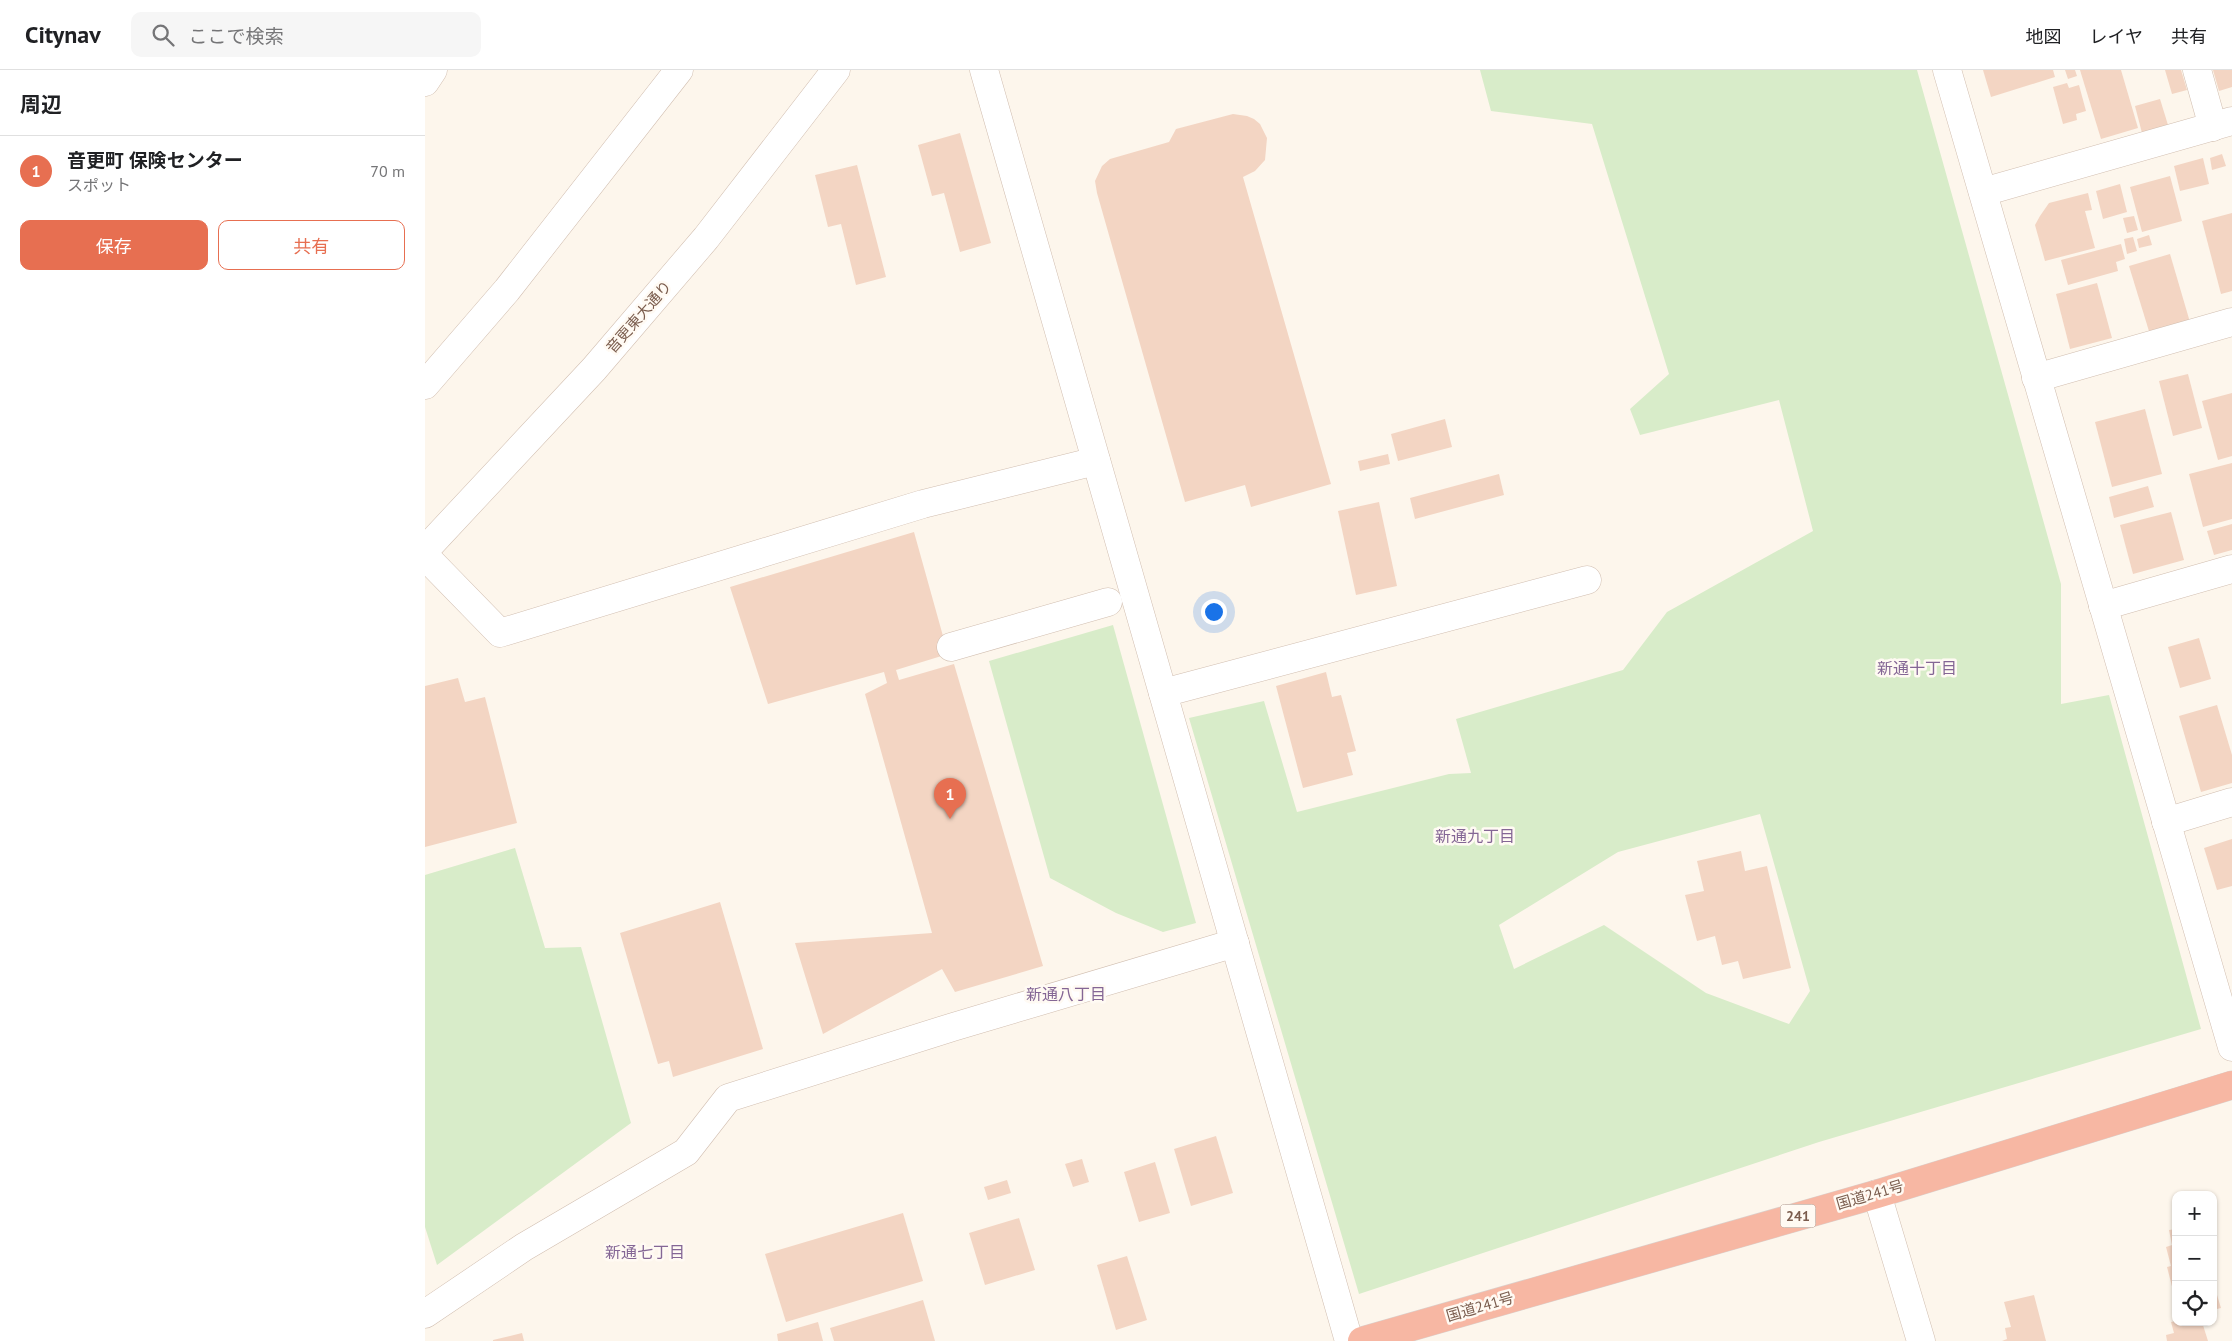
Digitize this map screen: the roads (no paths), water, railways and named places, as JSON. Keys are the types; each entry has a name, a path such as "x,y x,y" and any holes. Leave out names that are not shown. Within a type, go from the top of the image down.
{"highway":[{"name":"国道241号","path":"1364,1340 1877,1194 2232,1085"}],"street":[{"path":"425,82 433,70"},
{"path":"425,385 507,290 679,70"},
{"name":"音更東大通り","path":"425,550 607,355 706,238 835,70"},
{"path":"984,70 1235,943 1364,1340"},
{"path":"1947,70 2232,1047"},
{"path":"1983,192 2223,124 2197,70"},
{"path":"2036,378 2232,322"},
{"path":"425,556 500,633 923,504 1096,461"},
{"path":"2103,606 2232,569"},
{"path":"1163,693 1587,580"},
{"path":"951,647 1107,602"},
{"path":"2166,822 2232,802"},
{"path":"425,1314 524,1247 686,1152 728,1098 953,1027 1235,943"},
{"path":"1877,1194 1921,1341"}],"place":[{"name":"音更町 保険センター","path":"950,819"}],"district":[{"name":"新通十丁目","path":"1917,668"},
{"name":"新通九丁目","path":"1475,836"},
{"name":"新通八丁目","path":"1066,994"},
{"name":"新通七丁目","path":"645,1252"}]}
